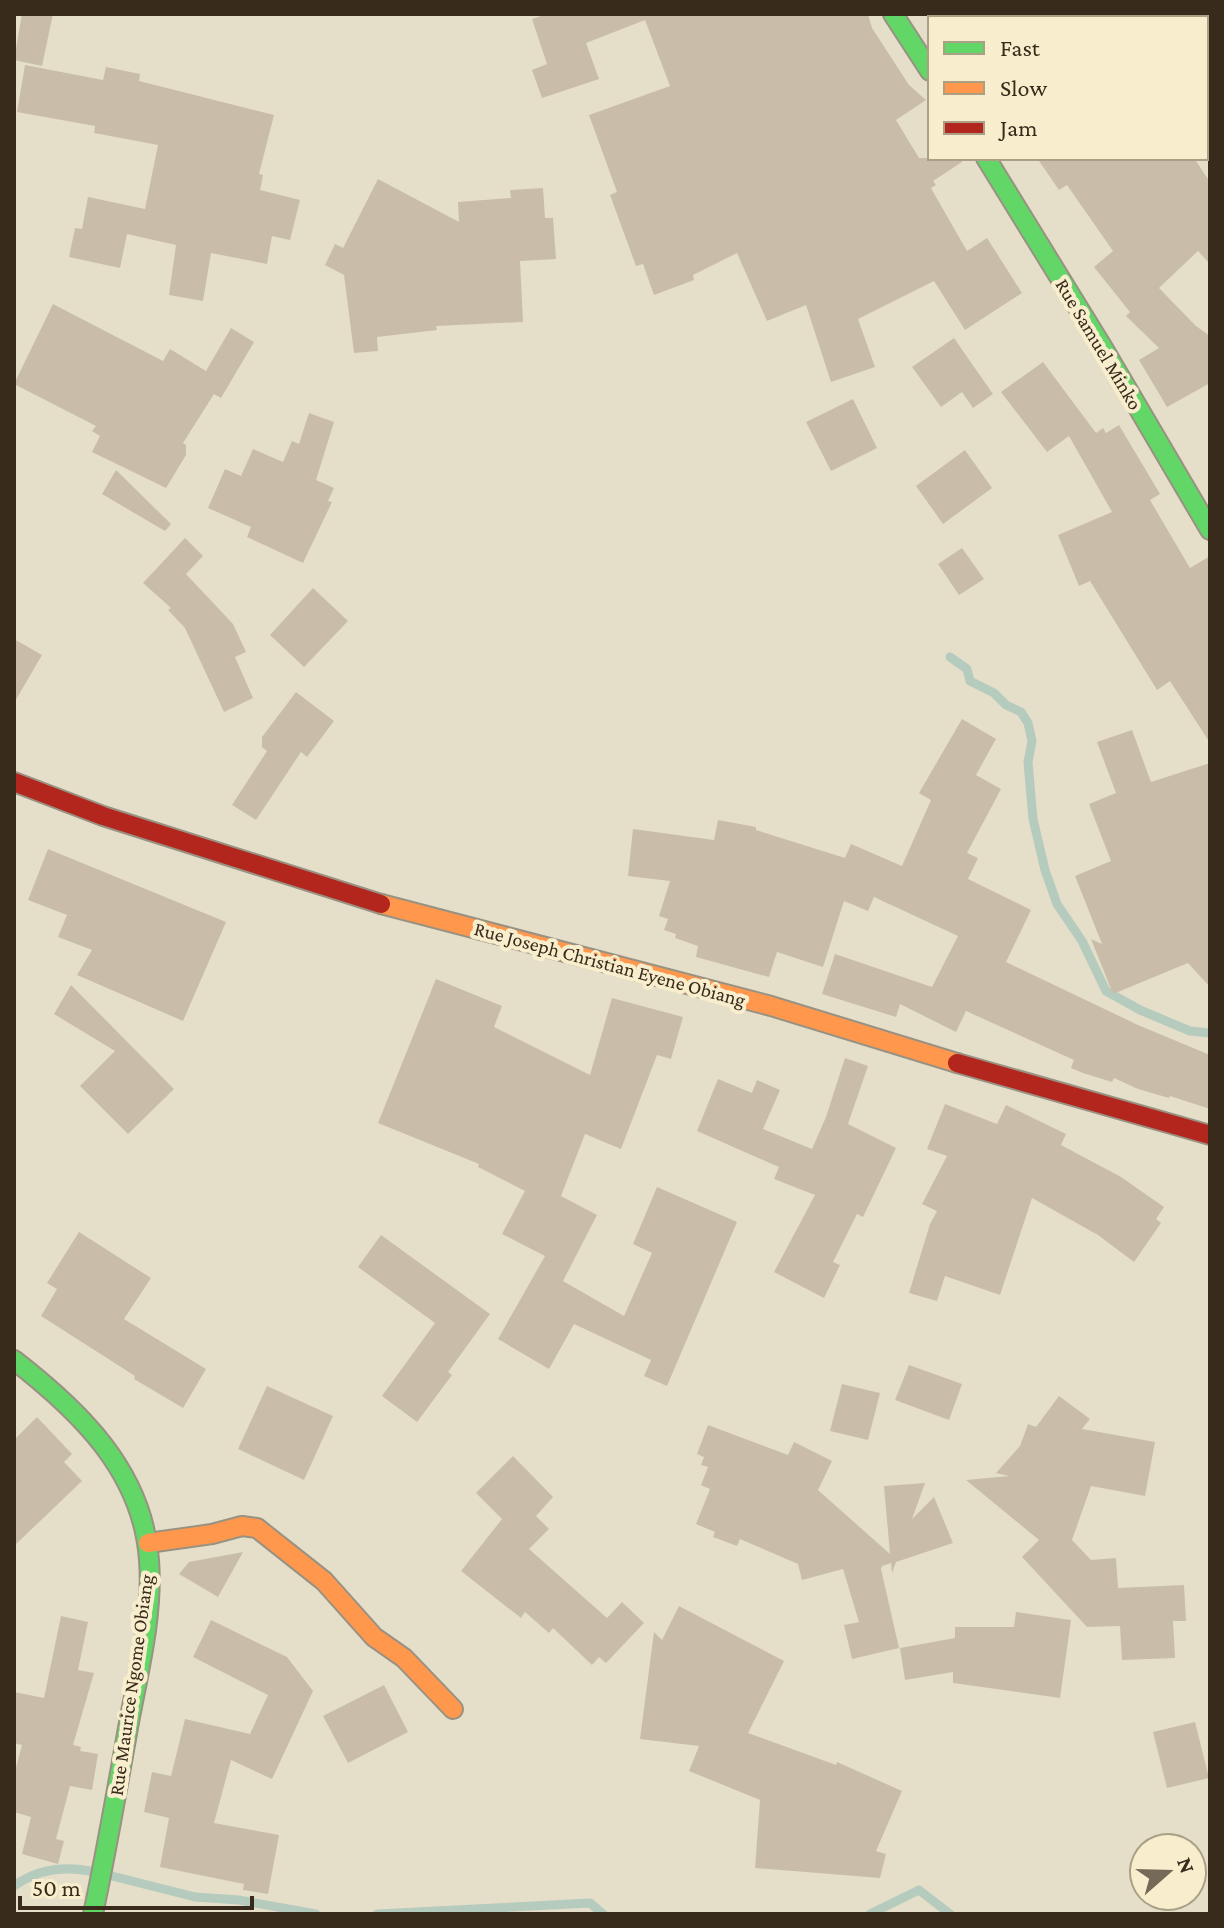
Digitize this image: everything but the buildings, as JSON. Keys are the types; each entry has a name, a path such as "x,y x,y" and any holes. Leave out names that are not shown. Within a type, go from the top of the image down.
{"street":[{"path":"893,14 928,68"},
{"path":"1207,14 1210,20"},
{"name":"Rue Samuel Minko","path":"987,160 1210,530"},
{"name":"Rue Joseph Christian Eyene Obiang","path":"14,782 103,816 360,899 771,1006 989,1074 1210,1135"},
{"name":"Rue Maurice Ngome Obiang","path":"14,1360 75,1410 101,1441 123,1473 139,1506 148,1543 149,1584 143,1637 95,1905"},
{"path":"148,1543 212,1534 242,1526 257,1528 324,1581 374,1637 404,1658 453,1709"}],"waterway":[{"path":"950,657 967,669 970,681 1021,712 1028,723 1032,741 1028,762 1033,819 1045,870 1057,904 1082,941 1106,991 1140,1010 1190,1031 1210,1033"},
{"path":"14,1886 31,1876 50,1871 90,1871"},
{"path":"112,1876 195,1897 239,1900 316,1914"},
{"path":"870,1914 919,1890 950,1914"},
{"path":"377,1914 590,1903 603,1914"}],"traffic: fast":[{"path":"893,14 928,68"},
{"path":"987,160 1210,530"},
{"path":"14,1360 84,1422 121,1471 135,1499 149,1560 145,1639 93,1914"}],"traffic: slow":[{"path":"381,904 771,1006 957,1063"},
{"path":"148,1543 212,1534 242,1526 257,1528 324,1581 374,1637 404,1658 453,1709"}],"traffic: jam":[{"path":"14,782 103,816 381,904"},
{"path":"957,1063 1210,1135"}]}
